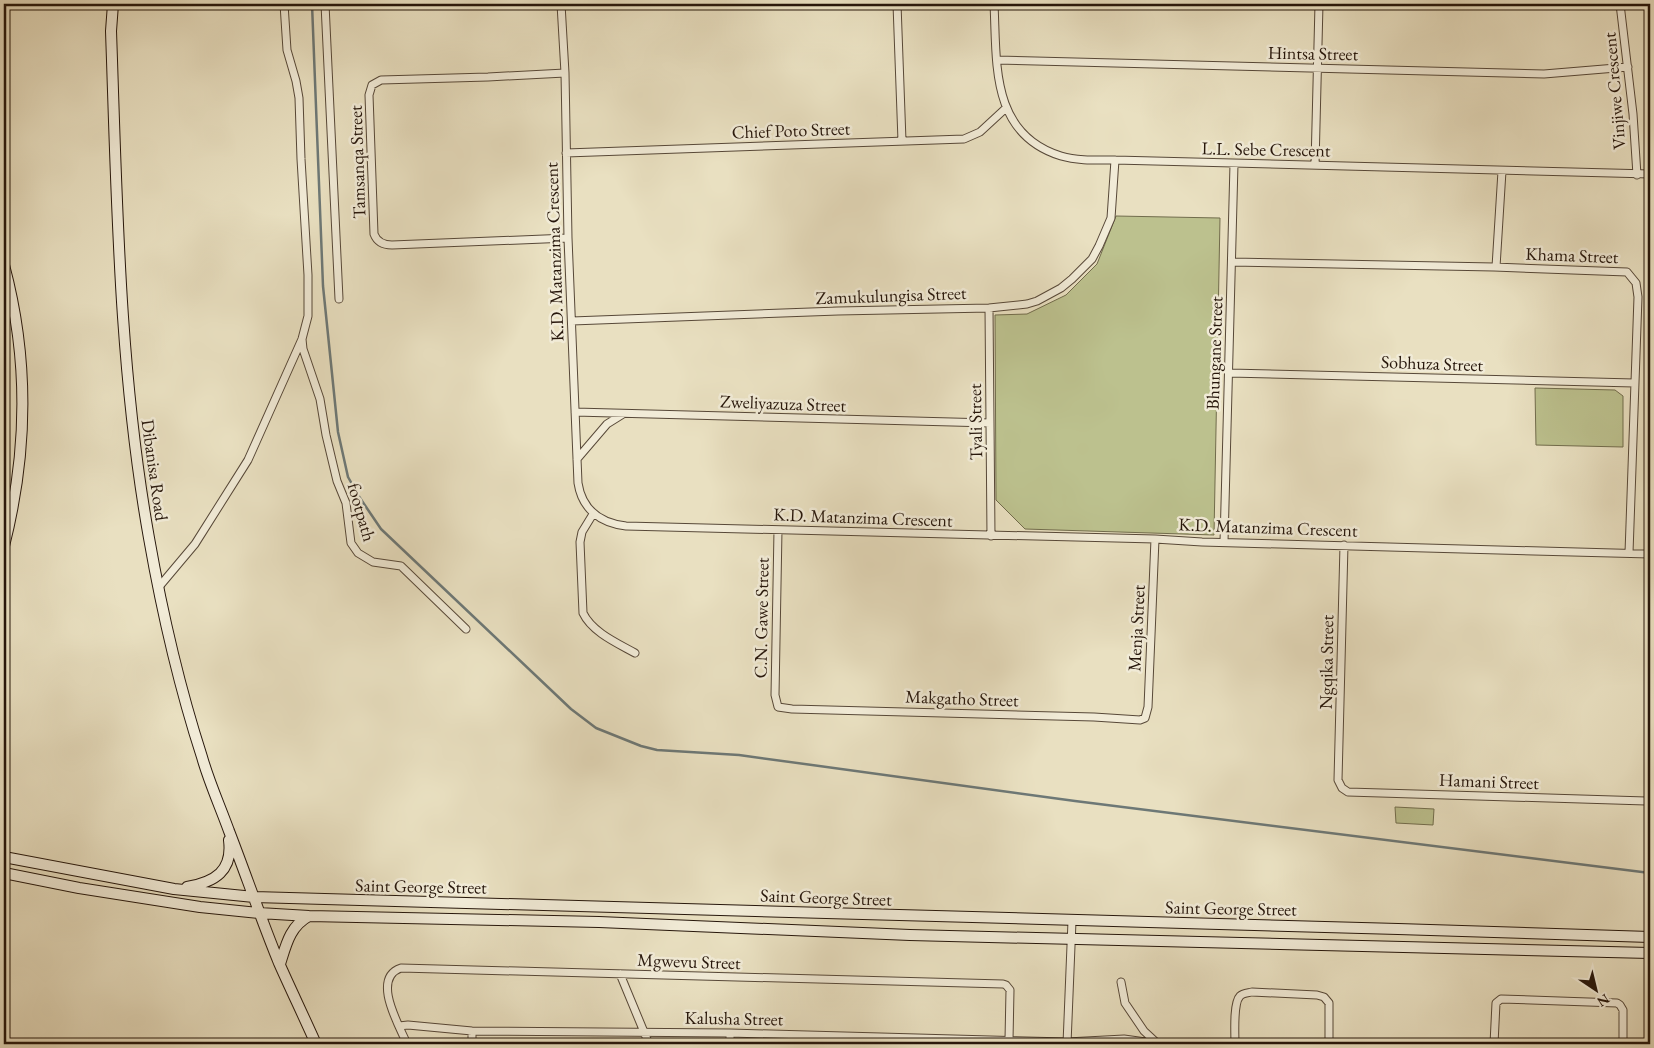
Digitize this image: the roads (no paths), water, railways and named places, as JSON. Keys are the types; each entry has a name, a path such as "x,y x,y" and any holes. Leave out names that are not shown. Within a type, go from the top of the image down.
{"main road":[{"name":"Dibanisa Road","path":"108,4 108,18 111,31"},
{"name":"Dibanisa Road","path":"113,4 111,31 120,275 125,352 129,398 143,501 158,588 171,646 202,757 259,913 316,1044"},
{"path":"4,265 19,339 23,407 23,429 18,479 4,546"},
{"path":"174,889 201,885 218,876 226,866 230,851 228,826"},
{"name":"Saint George Street","path":"4,857 174,889 254,897 1650,937"},
{"name":"Saint George Street","path":"4,873 142,899 259,913 309,916 599,922 910,934 1650,952"},
{"path":"280,964 292,931 298,922 309,916"}],"street":[{"path":"158,588 195,544 248,460 302,339 308,316 308,275 298,98 296,81 287,50 284,4"},
{"path":"326,4 339,300"},
{"name":"K.D. Matanzima Crescent","path":"561,4 565,73 568,238 579,492 584,504 593,514 603,520 616,525 1650,554"},
{"path":"897,4 902,141"},
{"name":"L.L. Sebe Crescent","path":"994,4 998,82 1006,108 1011,118 1023,132 1038,145 1071,158 1650,174"},
{"path":"1315,165 1319,4"},
{"name":"Vinjiwe Crescent","path":"1620,4 1628,66 1637,175"},
{"name":"Hintsa Street","path":"997,60 1544,74 1628,66"},
{"name":"Tamsanqa Street","path":"565,73 380,80 372,85 369,95 374,234 379,241 386,245 392,245 568,238"},
{"name":"Chief Poto Street","path":"566,153 957,140 971,137 980,132 1006,108"},
{"name":"Zamukulungisa Street","path":"572,322 838,311 989,308 1016,306 1037,301 1067,283 1092,258 1100,246 1111,218 1115,160"},
{"name":"Bhungane Street","path":"1224,542 1234,164"},
{"path":"1496,267 1502,171"},
{"name":"Khama Street","path":"1232,262 1622,271 1630,275 1636,283 1638,297 1629,553"},
{"name":"Tyali Street","path":"989,308 991,536"},
{"name":"footpath","path":"302,339 303,349 320,399 337,481 346,503 352,543 358,553 373,562 401,566 466,629"},
{"name":"Sobhuza Street","path":"1229,372 1634,383"},
{"name":"Zweliyazuza Street","path":"575,412 990,423"},
{"path":"577,459 607,424 624,413"},
{"path":"593,514 582,532 580,542 583,613 602,634 635,653"},
{"name":"C.N. Gawe Street","path":"778,530 775,695 778,707"},
{"name":"Menja Street","path":"1145,718 1148,707 1156,539"},
{"name":"Ngqika Street","path":"1338,780 1344,545"},
{"name":"Makgatho Street","path":"778,707 1140,720 1145,718"},
{"name":"Hamani Street","path":"1338,780 1342,788 1348,792 1646,800"},
{"path":"1067,1043 1072,921"},
{"name":"Mgwevu Street","path":"407,1044 388,996 387,984 391,975 401,968 1003,984 1010,990 1009,1040"},
{"path":"620,974 649,1044"},
{"path":"1121,982 1126,1003 1144,1031 1159,1044"},
{"path":"1235,1044 1238,1000 1242,995 1252,992 1317,995 1324,997 1329,1003 1330,1044"},
{"path":"1494,1044 1496,1003 1499,1000 1617,1003 1623,1010 1623,1044"},
{"name":"Kalusha Street","path":"399,1026 408,1025 472,1031 643,1031 1067,1043 1124,1039 1159,1044"},
{"path":"472,1031 472,1044"},
{"path":"730,1033 730,1044"},
{"path":"1175,1044 1207,1044"}],"waterway":[{"path":"312,4 323,286 338,432 348,477 381,529 571,709 596,728 641,746 657,750 739,755 1075,801 1650,873"}]}
